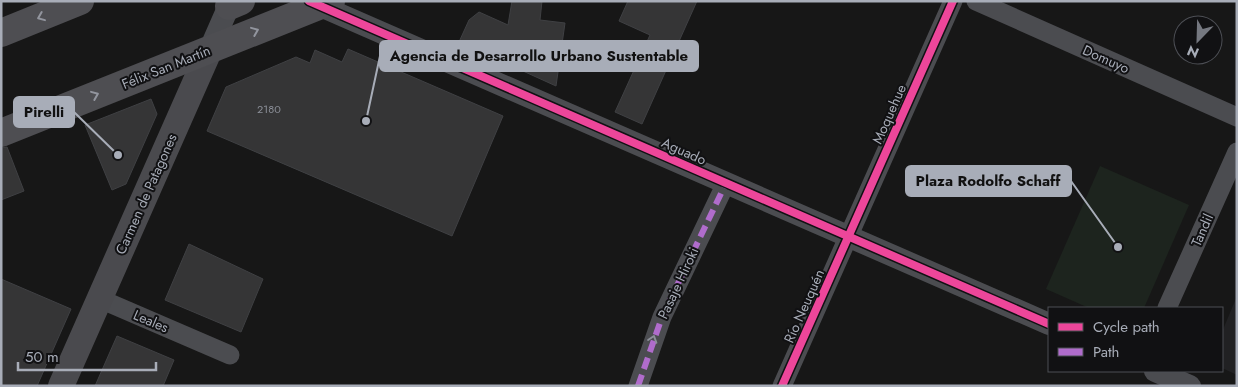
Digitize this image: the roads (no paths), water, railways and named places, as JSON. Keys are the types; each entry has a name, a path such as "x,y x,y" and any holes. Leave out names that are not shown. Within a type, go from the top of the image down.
{"highway":[{"path":"1,33 80,1"},
{"name":"Félix San Martín","path":"1,133 320,3"}],"main road":[{"name":"Carmen de Patagones","path":"62,386 210,49"}],"street":[{"name":"Moquehue","path":"848,236 953,1"},
{"name":"Domuyo","path":"976,1 1237,117"},
{"name":"Carmen de Patagones","path":"210,49 234,3"},
{"name":"Aguado","path":"320,3 1048,324"},
{"name":"Tandil","path":"1167,307 1237,152"},
{"name":"Pasaje Hiroki","path":"638,386 657,327 726,183"},
{"name":"Río Neuquén","path":"782,386 848,236"},
{"name":"Leales","path":"100,299 230,354"},
{"path":"1157,372 1190,386"}],"place":[{"name":"Agencia de Desarrollo Urbano Sustentable","path":"366,121"},
{"name":"Pirelli","path":"118,155"},
{"name":"Plaza Rodolfo Schaff","path":"1118,247"}]}
